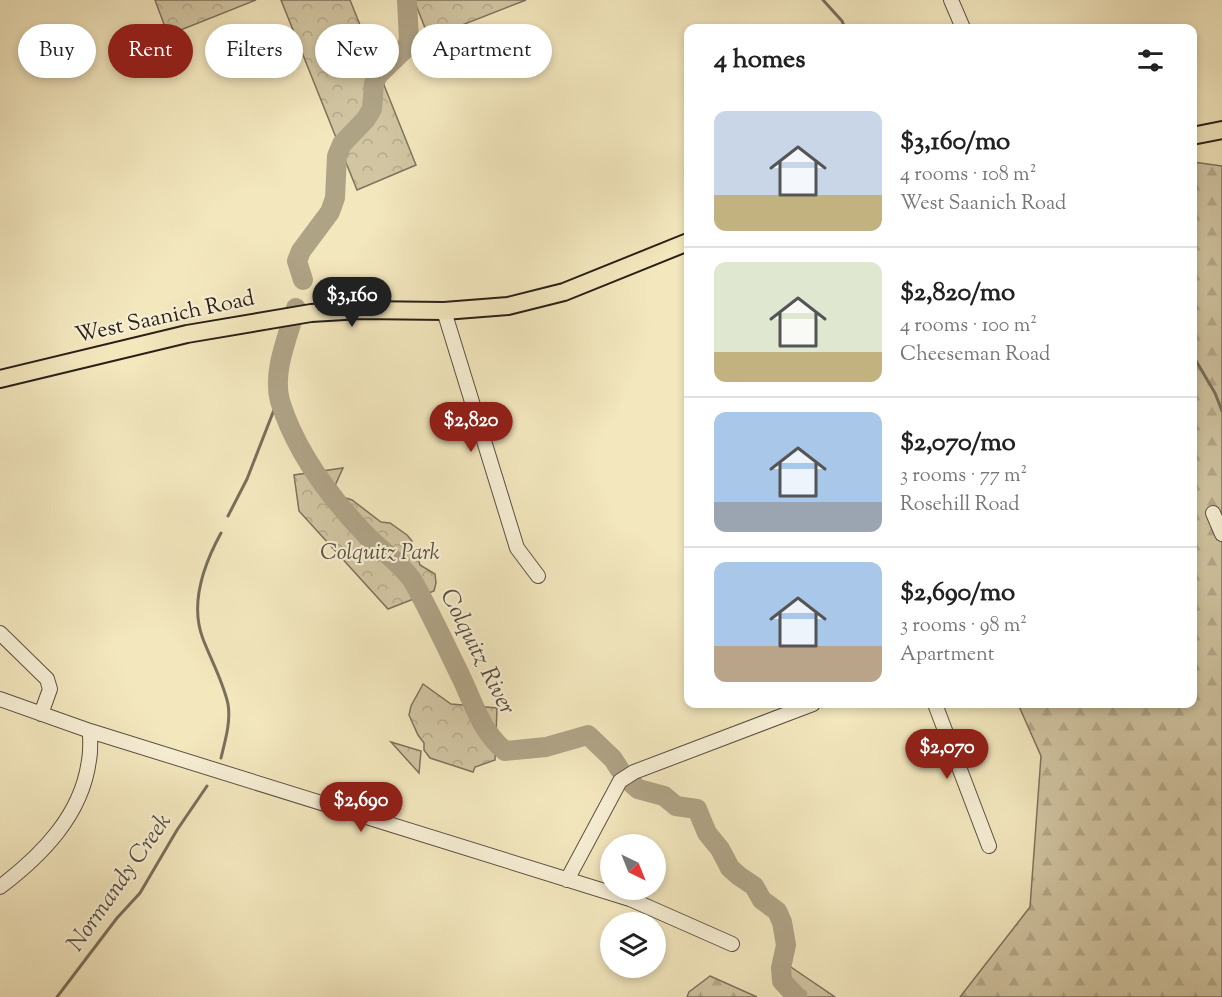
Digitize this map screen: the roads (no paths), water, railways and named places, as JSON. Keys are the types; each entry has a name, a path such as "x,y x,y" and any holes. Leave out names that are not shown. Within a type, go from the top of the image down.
{"main road":[{"path":"1197,135 1222,130"},
{"name":"West Saanich Road","path":"0,379 148,342 254,322 361,310 444,312 508,306 564,292 684,244"}],"street":[{"path":"951,0 961,24"},
{"path":"444,312 517,548 538,576"},
{"path":"1213,513 1222,534"},
{"path":"0,633 47,679 50,689 41,714"},
{"path":"0,699 90,731 630,899 732,944"},
{"path":"567,880 620,781 634,772 802,708"},
{"path":"937,708 989,846"},
{"path":"0,888 36,857 74,808 83,788 90,759 90,731"}],"waterway":[{"name":"Colquitz River","path":"303,280 297,261 301,251 330,212 335,198 337,156 342,144 366,119 372,109 374,83 379,74 405,49 409,41 407,0"},
{"path":"823,0 843,24"},
{"name":"Colquitz River","path":"296,308 282,354 278,378 280,401 295,439 316,474 341,507 369,538 405,571 414,583 490,735 505,751 546,747 588,735 613,759 620,770"},
{"path":"1197,362 1215,393 1222,411"},
{"name":"Normandy Creek","path":"228,516 247,479 279,397"},
{"name":"Normandy Creek","path":"221,533 200,584 198,612 203,639 228,704 228,725 221,758"},
{"name":"Colquitz River","path":"628,780 638,789 664,796 676,806 697,809 707,833 720,849 730,868 754,886 762,900 777,911 782,922 786,945 781,968 782,981 797,997"},
{"name":"Normandy Creek","path":"57,997 117,918 140,893 177,830 207,786"}],"park label":[{"name":"Colquitz Park","path":"380,554"}]}
